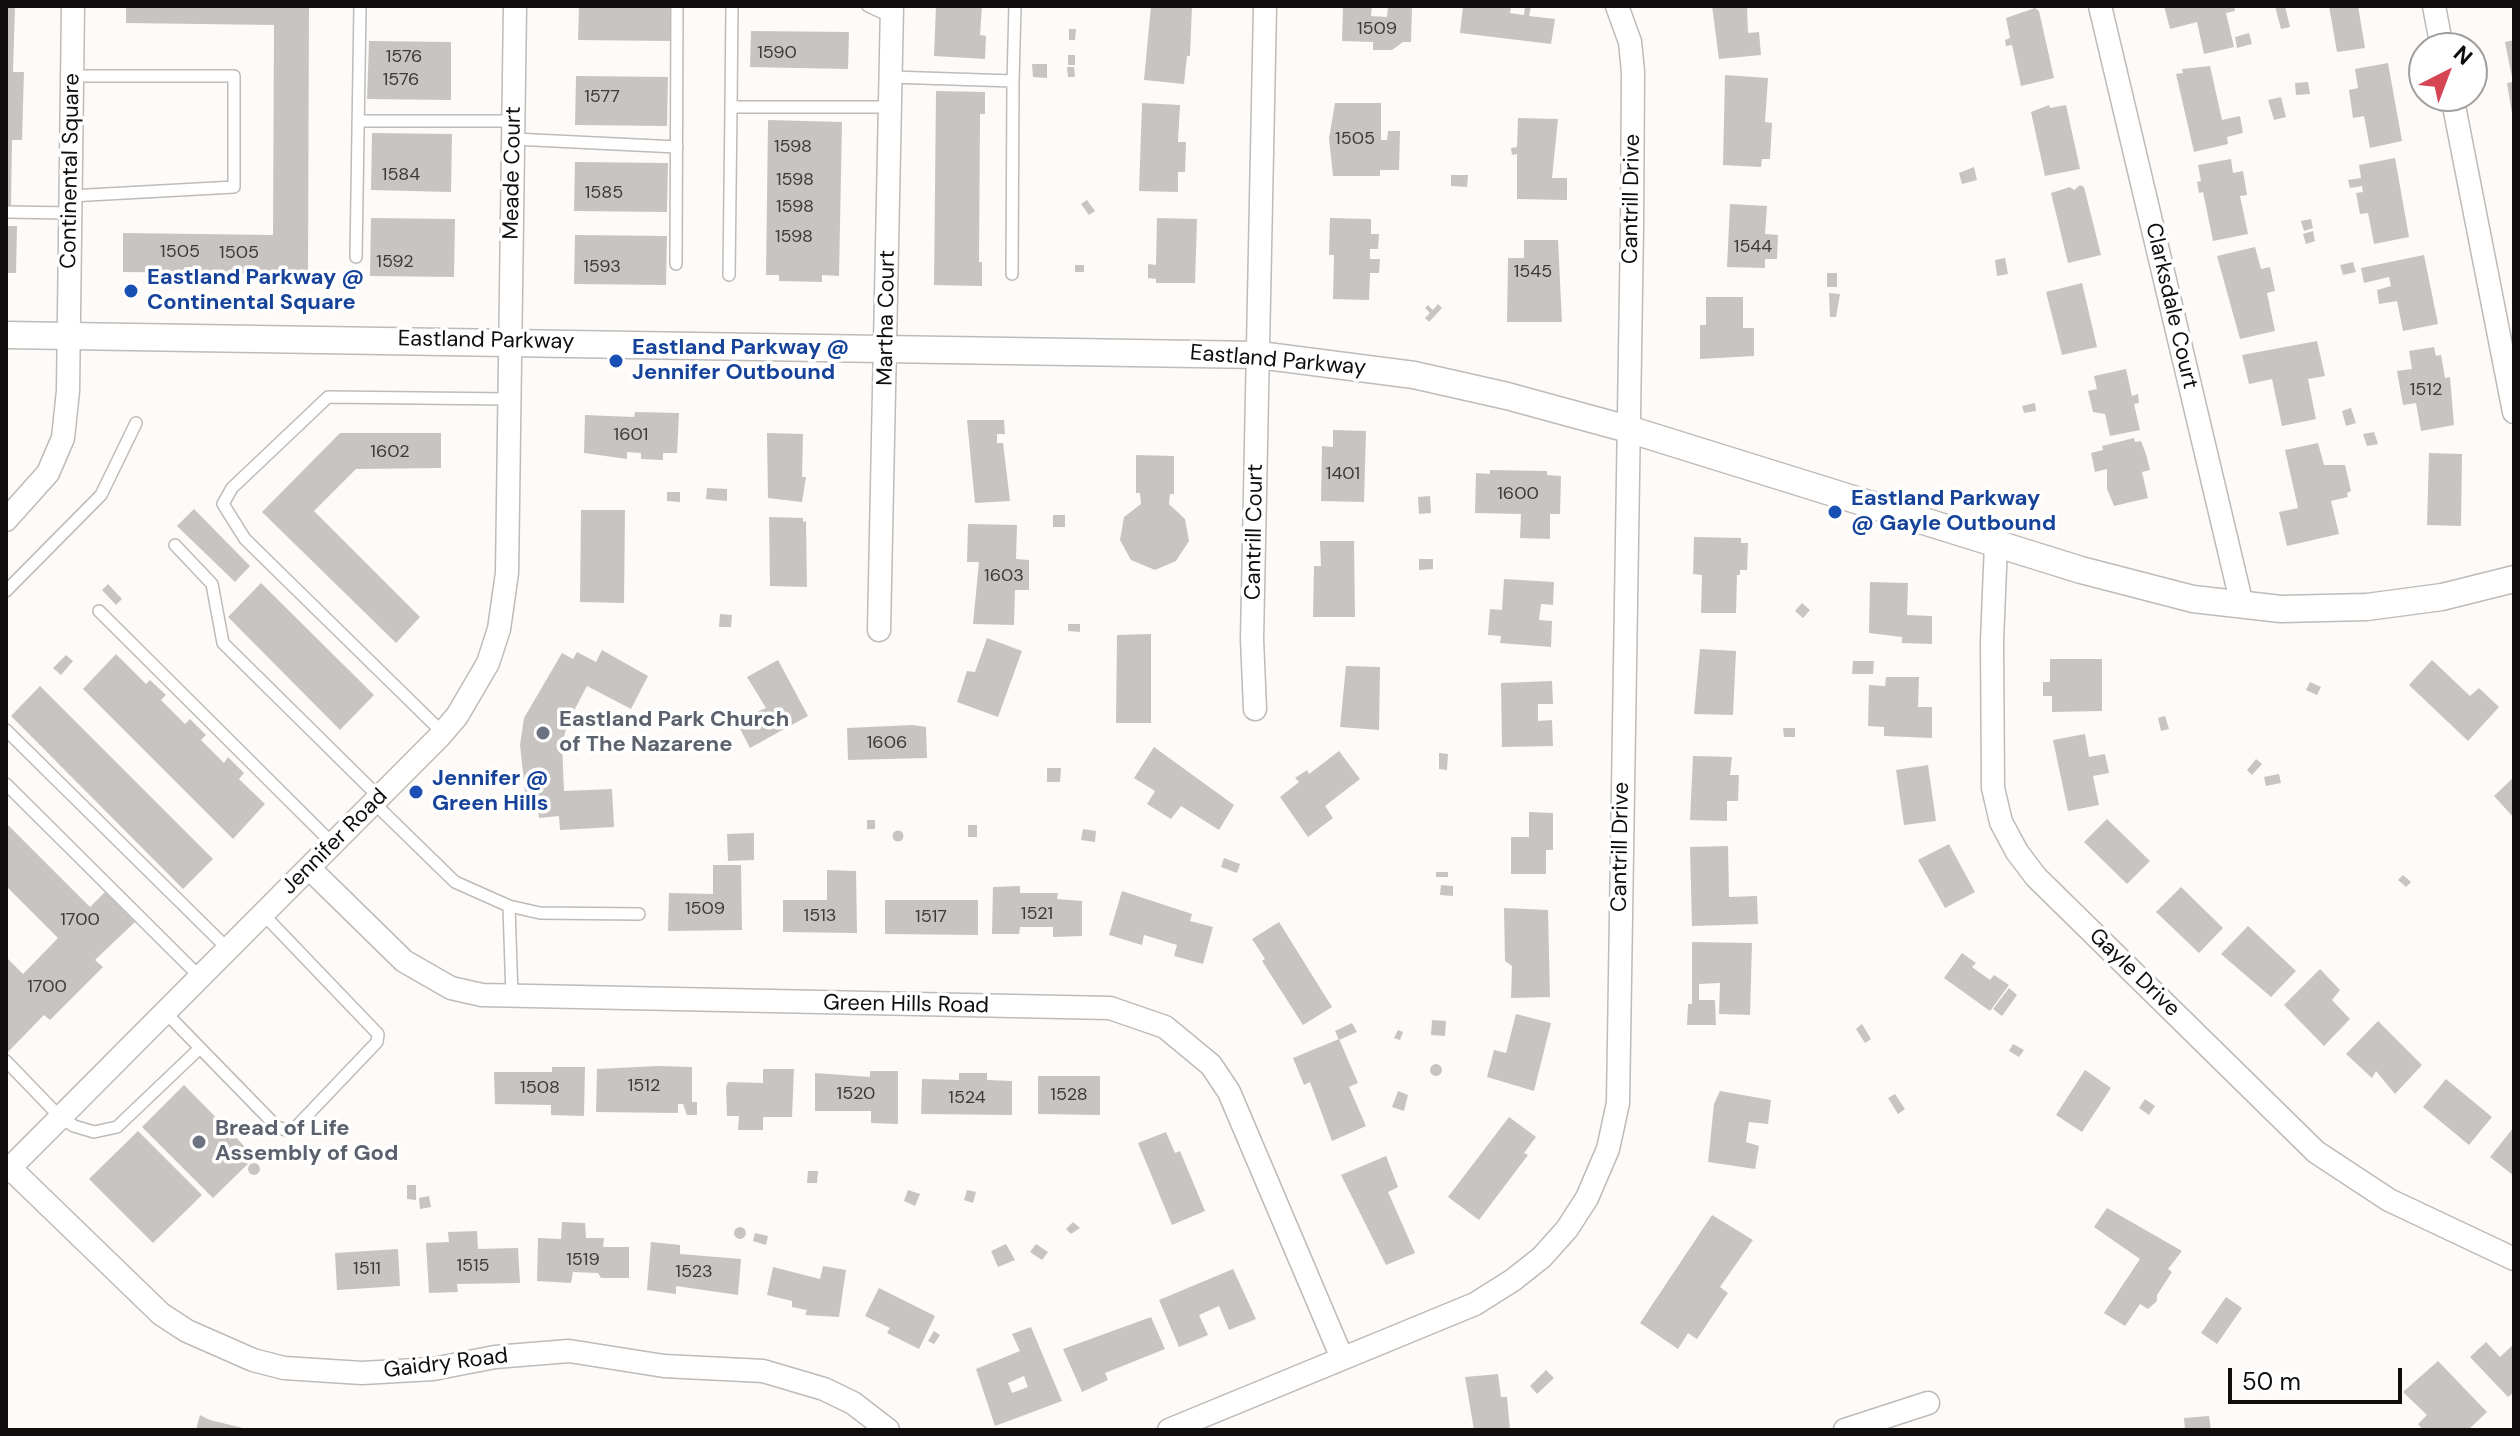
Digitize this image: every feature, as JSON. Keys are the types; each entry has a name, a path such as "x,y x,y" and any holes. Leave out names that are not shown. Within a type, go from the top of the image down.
{"street":[{"name":"Continental Square","path":"6,520 48,473 63,438 69,337 73,6"},
{"name":"Meade Court","path":"511,341 515,6"},
{"path":"1259,355 1265,6"},
{"name":"Cantrill Drive","path":"1169,1430 1201,1424 1342,1358 1475,1304 1513,1280 1542,1257 1567,1229 1587,1198 1608,1149 1618,1103 1633,72 1630,42 1617,6"},
{"name":"Clarksdale Court","path":"2100,6 2242,605"},
{"path":"2434,6 2439,32"},
{"name":"Martha Court","path":"879,630 892,12"},
{"path":"2455,112 2514,412"},
{"name":"Eastland Parkway","path":"6,335 1259,355 1414,375 1628,429 2156,591 2242,605 2367,607 2442,597 2514,579"},
{"name":"Jennifer Road","path":"8,1170 443,733 475,687 499,629 507,573 511,341"},
{"name":"Cantrill Court","path":"1255,709 1252,639 1259,355"},
{"name":"Gayle Drive","path":"1996,544 1992,641 1993,788 2001,822 2017,852 2036,877 2316,1152 2389,1200 2514,1259"},
{"name":"Green Hills Road","path":"309,868 396,954 451,988 512,998 1110,1008 1140,1015 1165,1027 1190,1045 1211,1065 1229,1092 1342,1358"},
{"name":"Gaidry Road","path":"8,1170 161,1314 198,1337 253,1360 316,1372 362,1373 433,1369 495,1357 569,1351 664,1366 763,1371 824,1389 853,1403 888,1430"},
{"path":"1845,1430 1928,1403"}],"lane":[{"path":"356,257 360,6"},
{"path":"676,264 677,6"},
{"path":"729,275 732,6"},
{"path":"868,6 892,12"},
{"path":"1012,274 1015,6"},
{"path":"6,212 234,187 234,76 72,76"},
{"path":"891,77 1013,81"},
{"path":"731,107 890,107"},
{"path":"358,121 514,130 677,147"},
{"path":"443,733 245,539 223,504 232,488 328,397 510,399"},
{"path":"6,591 101,495 136,423"},
{"path":"175,545 212,584 223,643 455,882 509,906 540,913 639,914"},
{"path":"6,571 15,581"},
{"path":"99,611 333,844"},
{"path":"6,730 228,949"},
{"path":"6,784 200,977"},
{"path":"509,906 512,998"},
{"path":"165,1012 277,1127 289,1131 377,1042 373,1025 263,914"},
{"path":"6,1061 60,1117 81,1130 94,1132 117,1127 200,1048"}],"building":[{"path":"6,6 15,7 13,72 24,72 22,140 12,140 11,207 6,207"},
{"path":"126,6 309,6 308,274 123,272 123,233 273,235 274,25 126,23"},
{"path":"579,6 670,6 670,41 578,40"},
{"path":"936,6 982,6 980,35 986,36 985,59 934,56"},
{"path":"1151,6 1192,6 1190,56 1187,56 1184,84 1144,80"},
{"path":"1343,6 1372,6 1371,16 1387,17 1388,6 1412,6 1411,42 1403,42 1392,50 1373,50 1373,42 1342,41"},
{"path":"1463,6 1511,6 1510,13 1524,15 1525,6 1531,6 1529,16 1555,19 1551,44 1460,33"},
{"path":"1712,6 1747,6 1748,33 1759,32 1761,55 1719,59"},
{"path":"2164,6 2234,6 2235,11 2226,13 2234,47 2204,54 2197,22 2170,29"},
{"path":"2275,6 2285,6 2290,27 2281,29"},
{"path":"2329,6 2358,6 2365,48 2337,52"},
{"path":"2035,8 2039,11 2054,78 2021,86 2012,45 2006,46 2005,40 2010,38 2006,18"},
{"path":"1069,29 1076,29 1075,40 1069,40"},
{"path":"751,31 849,32 848,69 750,67"},
{"path":"2249,33 2252,44 2237,48 2235,37"},
{"path":"2514,40 2514,113 2512,114 2507,83 2513,82 2505,42"},
{"path":"369,41 451,42 451,100 367,99"},
{"path":"1068,55 1075,55 1075,65 1068,65"},
{"path":"2388,63 2402,141 2370,148 2364,116 2353,118 2349,90 2358,88 2355,69"},
{"path":"1032,64 1047,64 1047,78 1033,77"},
{"path":"2210,66 2222,120 2240,116 2243,133 2227,137 2228,144 2194,152 2176,74 2183,73 2182,69"},
{"path":"1067,67 1074,67 1075,77 1068,77"},
{"path":"1725,75 1768,78 1765,122 1772,123 1770,159 1762,159 1761,167 1723,165"},
{"path":"576,76 668,77 667,126 575,125"},
{"path":"2308,82 2310,94 2296,95 2295,83"},
{"path":"936,91 985,92 985,114 980,114 979,262 982,262 982,286 934,285"},
{"path":"2281,97 2286,117 2274,120 2268,100"},
{"path":"1142,103 1180,105 1178,142 1186,142 1185,172 1178,172 1178,192 1139,191"},
{"path":"1335,103 1381,103 1381,140 1387,140 1388,131 1400,131 1399,170 1380,170 1380,176 1333,176 1329,138"},
{"path":"2049,105 2050,108 2066,105 2080,169 2045,176 2031,112"},
{"path":"1518,118 1558,119 1552,178 1567,178 1567,200 1517,199 1517,154 1512,155 1511,148 1517,147"},
{"path":"768,120 842,122 839,276 822,275 822,282 779,281 779,275 766,275"},
{"path":"372,133 452,134 451,192 371,190"},
{"path":"2395,158 2409,237 2374,244 2368,213 2360,214 2356,193 2363,192 2362,186 2350,188 2348,180 2361,178 2359,165"},
{"path":"2231,159 2233,173 2243,171 2247,195 2240,196 2248,234 2213,241 2203,192 2199,193 2197,182 2201,181 2198,165"},
{"path":"575,162 668,163 667,212 574,211"},
{"path":"1974,167 1977,180 1962,184 1959,173"},
{"path":"1451,175 1468,175 1467,187 1451,186"},
{"path":"2080,185 2084,187 2101,255 2068,263 2051,193 2070,187 2074,190"},
{"path":"1087,200 1095,211 1089,215 1081,204"},
{"path":"1730,204 1767,206 1765,234 1778,235 1777,259 1765,259 1765,268 1727,267"},
{"path":"371,218 455,219 454,277 370,276"},
{"path":"1157,218 1197,219 1195,283 1156,283 1156,279 1148,278 1148,264 1156,265"},
{"path":"1330,218 1371,219 1371,234 1379,234 1378,249 1370,249 1370,259 1380,259 1379,273 1370,273 1369,300 1333,299 1334,255 1329,255"},
{"path":"2311,219 2313,228 2304,231 2301,221"},
{"path":"6,226 17,226 16,273 6,273"},
{"path":"2313,231 2315,241 2306,244 2303,234"},
{"path":"575,235 667,236 666,285 574,284"},
{"path":"1524,240 1558,240 1562,322 1507,322 1508,258 1524,258"},
{"path":"2255,247 2261,269 2270,267 2275,291 2267,293 2275,331 2240,339 2217,256"},
{"path":"2424,255 2438,324 2403,331 2397,301 2379,304 2377,290 2391,286 2389,277 2364,283 2361,268"},
{"path":"2005,258 2008,274 1997,276 1995,260"},
{"path":"2353,262 2356,272 2343,275 2340,265"},
{"path":"1075,265 1084,265 1084,272 1075,272"},
{"path":"1827,273 1837,273 1837,287 1827,287"},
{"path":"2082,283 2097,347 2062,355 2046,292"},
{"path":"1829,293 1840,294 1836,317 1830,317"},
{"path":"1706,297 1743,297 1743,328 1754,328 1754,356 1700,359 1700,325 1706,325"},
{"path":"1438,304 1442,308 1429,322 1425,318 1430,313 1425,308 1428,305 1433,310"},
{"path":"2317,341 2325,376 2308,379 2316,419 2282,426 2272,379 2249,384 2242,355"},
{"path":"2434,347 2436,356 2441,355 2445,378 2450,377 2454,425 2421,431 2416,403 2403,405 2397,371 2412,369 2409,351"},
{"path":"2126,369 2132,396 2138,394 2139,403 2134,404 2140,430 2110,436 2105,414 2093,412 2088,391 2097,389 2094,376"},
{"path":"2035,403 2036,411 2024,413 2022,406"},
{"path":"2351,408 2356,423 2346,426 2342,411"},
{"path":"635,412 679,413 677,453 663,453 663,460 641,459 641,453 627,452 627,459 584,453 585,415 634,417"},
{"path":"967,420 1004,420 1005,434 997,434 997,443 1003,443 1010,501 975,503"},
{"path":"1333,430 1366,431 1364,502 1321,501 1322,446 1333,447"},
{"path":"2374,432 2378,444 2367,446 2363,434"},
{"path":"340,433 441,433 441,468 356,469 314,511 420,617 396,643 262,512"},
{"path":"767,433 803,434 802,477 806,477 802,502 768,498"},
{"path":"2134,438 2135,442 2141,441 2150,470 2142,472 2148,498 2114,506 2107,489 2107,469 2095,472 2091,453 2103,450 2102,446"},
{"path":"2318,443 2324,465 2345,465 2351,491 2347,493 2348,497 2331,501 2339,534 2287,546 2279,512 2298,508 2285,450"},
{"path":"2429,453 2462,454 2461,526 2427,525"},
{"path":"1136,455 1174,456 1174,494 1170,494 1169,504 1185,519 1189,541 1176,561 1155,570 1131,560 1120,540 1124,517 1141,504 1140,493 1136,493"},
{"path":"1490,470 1547,471 1547,475 1561,476 1560,514 1550,514 1550,539 1520,538 1521,514 1475,513 1476,473 1490,474"},
{"path":"707,488 727,489 727,501 706,499"},
{"path":"667,492 680,492 680,502 667,501"},
{"path":"1430,496 1431,513 1419,514 1418,497"},
{"path":"194,509 250,566 235,582 177,526"},
{"path":"581,510 625,510 624,603 580,602"},
{"path":"1053,515 1065,515 1065,527 1053,527"},
{"path":"769,517 803,518 803,522 806,521 807,587 770,586"},
{"path":"968,524 1017,525 1016,559 1029,560 1029,590 1015,590 1014,625 973,624 979,562 967,562"},
{"path":"1694,537 1741,538 1741,543 1748,543 1747,570 1740,570 1740,575 1737,575 1736,613 1701,613 1702,575 1693,574"},
{"path":"1320,541 1354,541 1355,617 1313,617 1314,566 1321,566"},
{"path":"1419,559 1433,559 1433,569 1419,570"},
{"path":"1504,579 1554,582 1553,605 1541,604 1539,620 1552,621 1551,647 1500,643 1501,636 1488,635 1490,609 1502,610"},
{"path":"1870,582 1908,583 1907,615 1932,616 1932,644 1902,643 1902,637 1869,633"},
{"path":"261,583 374,695 340,730 228,617"},
{"path":"108,584 122,599 116,605 102,590"},
{"path":"1802,603 1810,610 1803,618 1795,611"},
{"path":"720,614 732,615 731,627 719,627"},
{"path":"1068,624 1080,624 1080,632 1068,631"},
{"path":"1151,634 1151,723 1116,723 1117,635"},
{"path":"987,638 1022,651 998,717 957,702 967,671 975,672"},
{"path":"1700,649 1736,651 1733,715 1694,714"},
{"name":"Eastland Park Church of The Nazarene","path":"602,650 648,676 631,709 587,686 568,722 562,744 564,791 612,789 614,827 560,830 559,816 539,818 538,810 527,810 520,745 524,718 562,653 573,659 577,652 596,662"},
{"path":"116,654 146,684 150,680 166,695 161,700 185,724 190,719 206,735 201,740 224,763 228,757 244,773 239,779 265,804 233,839 83,689"},
{"path":"66,655 73,661 61,675 53,668"},
{"path":"2050,659 2102,659 2102,711 2052,712 2052,696 2043,696 2043,682 2050,682"},
{"path":"778,660 808,716 750,748 736,721 766,708 747,677"},
{"path":"2432,660 2470,696 2479,688 2499,707 2468,741 2409,685"},
{"path":"1853,661 1874,661 1873,674 1852,674"},
{"path":"1346,666 1380,667 1379,730 1340,727"},
{"path":"1886,677 1919,677 1918,707 1932,707 1932,738 1884,736 1884,727 1868,726 1869,685 1885,686"},
{"path":"1552,681 1553,704 1538,704 1538,721 1552,720 1553,746 1502,747 1501,683"},
{"path":"2310,682 2321,687 2317,695 2306,690"},
{"path":"40,686 213,859 183,889 11,716"},
{"path":"2165,716 2169,729 2161,731 2158,718"},
{"path":"926,727 927,758 848,760 847,728"},
{"path":"1783,728 1795,728 1795,737 1784,737"},
{"path":"2085,734 2089,757 2105,754 2109,773 2093,776 2099,805 2068,811 2053,740"},
{"path":"1154,747 1234,805 1219,830 1181,806 1171,819 1147,804 1155,791 1134,778"},
{"path":"1339,751 1360,779 1325,806 1333,818 1308,837 1280,797 1299,782 1295,778 1307,770 1309,774"},
{"path":"1439,753 1448,754 1447,770 1439,769"},
{"path":"1693,756 1732,757 1730,775 1739,775 1738,801 1727,801 1727,821 1690,820"},
{"path":"2256,759 2262,764 2252,775 2247,770"},
{"path":"1928,765 1936,821 1904,825 1896,770"},
{"path":"1047,768 1061,768 1060,782 1047,782"},
{"path":"2279,774 2281,783 2266,786 2264,777"},
{"path":"2514,777 2514,818 2494,796"},
{"path":"1529,812 1553,813 1553,850 1546,850 1546,874 1511,874 1511,837 1529,837"},
{"path":"2107,819 2150,861 2127,884 2084,842"},
{"path":"867,820 875,820 875,829 867,829"},
{"path":"6,823 90,907 105,892 135,922 95,960 103,967 50,1020 44,1015 8,1052 6,957 23,974 58,938 6,886"},
{"path":"968,825 977,825 977,837 968,837"},
{"path":"1083,829 1096,831 1095,842 1081,840"},
{"path":"898,830 904,836 898,842 892,836"},
{"path":"754,833 754,860 728,861 727,834"},
{"path":"1949,844 1975,892 1945,908 1918,860"},
{"path":"1728,846 1729,897 1757,896 1758,924 1692,926 1690,847"},
{"path":"1224,858 1240,864 1237,873 1221,867"},
{"path":"713,865 741,865 742,930 668,931 669,893 713,894"},
{"path":"827,870 856,871 857,933 783,932 783,900 827,900"},
{"path":"1436,872 1448,872 1448,877 1436,877"},
{"path":"2403,875 2411,882 2406,887 2398,880"},
{"path":"1441,885 1453,886 1453,896 1440,895"},
{"path":"1020,886 1020,893 1058,893 1057,899 1082,901 1082,936 1053,937 1053,927 1020,927 1019,934 992,934 993,887"},
{"path":"2181,887 2223,928 2199,953 2156,912"},
{"path":"1122,891 1192,914 1190,921 1213,927 1203,964 1174,956 1177,945 1144,935 1142,945 1109,935"},
{"path":"885,900 978,900 978,935 885,934"},
{"path":"1504,908 1548,910 1550,997 1511,998 1512,966 1505,961"},
{"path":"1279,922 1332,1007 1303,1025 1262,961 1265,959 1252,939"},
{"path":"2248,926 2296,971 2271,997 2221,954"},
{"path":"1692,942 1752,943 1750,1015 1719,1014 1720,983 1699,984 1699,1000 1715,1000 1716,1025 1687,1025 1688,1004 1692,1004"},
{"path":"1962,953 1976,963 1972,967 1990,980 1994,975 2009,985 1990,1011 1944,978"},
{"path":"2320,969 2340,990 2332,1000 2350,1019 2324,1046 2284,1005"},
{"path":"2009,988 2017,995 2002,1016 1993,1009"},
{"path":"1516,1014 1551,1023 1534,1091 1487,1077 1494,1050 1506,1053"},
{"path":"1432,1020 1446,1021 1445,1036 1431,1035"},
{"path":"2378,1021 2422,1065 2395,1094 2376,1071 2372,1078 2346,1054"},
{"path":"1352,1023 1357,1032 1339,1040 1335,1031"},
{"path":"1862,1024 1871,1039 1865,1043 1856,1029"},
{"path":"1398,1030 1403,1032 1400,1040 1394,1038"},
{"path":"1339,1039 1358,1083 1349,1087 1366,1126 1332,1141 1310,1082 1304,1085 1293,1058"},
{"path":"2013,1044 2024,1050 2019,1057 2009,1051"},
{"path":"1436,1064 1442,1070 1436,1076 1430,1070"},
{"path":"552,1067 585,1067 584,1116 551,1115 551,1105 495,1104 494,1072 552,1072"},
{"path":"692,1067 692,1102 697,1102 697,1115 687,1115 683,1104 678,1104 678,1113 596,1112 597,1069"},
{"path":"763,1069 794,1069 792,1117 763,1117 763,1130 738,1130 739,1116 727,1116 728,1082 763,1083"},
{"path":"2085,1070 2111,1088 2082,1132 2056,1115"},
{"path":"870,1071 898,1071 898,1124 871,1123 871,1111 815,1111 815,1073 870,1077"},
{"path":"959,1073 987,1073 987,1080 1012,1081 1012,1115 921,1114 922,1079 959,1080"},
{"path":"1038,1076 1100,1076 1100,1115 1038,1114"},
{"path":"2446,1079 2492,1117 2469,1145 2423,1107"},
{"name":"Bread of Life Assembly of God","path":"184,1085 255,1157 213,1198 142,1127"},
{"path":"1398,1091 1408,1095 1404,1111 1392,1107"},
{"path":"1720,1091 1771,1100 1768,1124 1749,1122 1746,1142 1759,1146 1755,1169 1708,1162 1714,1104"},
{"path":"1895,1094 1905,1109 1898,1114 1888,1098"},
{"path":"2145,1099 2155,1106 2149,1115 2139,1108"},
{"path":"1509,1117 1536,1137 1524,1153 1528,1155 1479,1220 1448,1197"},
{"path":"2514,1127 2514,1176 2490,1157"},
{"path":"138,1131 202,1195 153,1243 89,1179"},
{"path":"1166,1132 1175,1153 1180,1151 1205,1211 1172,1225 1138,1143"},
{"path":"1386,1156 1398,1187 1388,1192 1415,1253 1386,1265 1341,1175"},
{"path":"249,1164 259,1164 259,1174 249,1174"},
{"path":"808,1171 818,1171 817,1183 807,1183"},
{"path":"407,1185 416,1185 416,1200 407,1199"},
{"path":"908,1190 920,1194 915,1206 904,1201"},
{"path":"967,1190 976,1192 973,1203 964,1200"},
{"path":"429,1196 431,1207 420,1209 419,1198"},
{"path":"2107,1208 2182,1251 2168,1269 2172,1272 2157,1295 2157,1301 2148,1309 2140,1304 2125,1326 2104,1313 2140,1259 2094,1227"},
{"path":"1712,1215 1753,1240 1720,1287 1728,1293 1697,1339 1688,1333 1678,1349 1640,1323"},
{"path":"562,1222 585,1223 586,1238 604,1238 603,1247 629,1247 629,1278 601,1278 598,1273 573,1272 571,1283 537,1281 538,1238 561,1239"},
{"path":"1073,1222 1080,1228 1071,1234 1066,1229"},
{"path":"740,1227 746,1233 740,1239 734,1233"},
{"path":"477,1231 478,1249 518,1248 520,1283 457,1284 458,1292 429,1293 426,1243 449,1242 448,1232"},
{"path":"755,1233 768,1236 766,1245 753,1241"},
{"path":"651,1242 680,1245 680,1254 741,1259 738,1295 676,1286 676,1294 647,1290"},
{"path":"1006,1244 1015,1260 998,1267 991,1251"},
{"path":"1036,1244 1048,1252 1042,1260 1030,1252"},
{"path":"398,1249 400,1286 337,1290 335,1253"},
{"path":"823,1266 846,1270 839,1317 805,1315 807,1310 792,1307 792,1301 767,1295 773,1267 820,1279"},
{"path":"1233,1269 1256,1319 1229,1330 1219,1306 1199,1315 1208,1335 1179,1347 1159,1300"},
{"path":"879,1288 935,1316 919,1349 887,1333 890,1328 865,1316"},
{"path":"2226,1297 2242,1308 2217,1344 2201,1333"},
{"path":"1151,1317 1165,1349 1105,1373 1108,1380 1082,1392 1063,1349"},
{"path":"1031,1327 1062,1401 995,1426 976,1369 1020,1351 1012,1334","holes":["1024,1376 1028,1387 1012,1393 1008,1383"]},
{"path":"934,1331 940,1335 934,1344 928,1341"},
{"path":"2486,1342 2500,1357 2514,1344 2514,1392 2508,1397 2470,1357"},
{"path":"2438,1361 2487,1412 2468,1430 2423,1430 2418,1424 2427,1415 2403,1392"},
{"path":"1546,1370 1554,1378 1537,1394 1530,1386"},
{"path":"1498,1374 1501,1397 1507,1397 1510,1430 1474,1430 1465,1377"},
{"path":"200,1415 210,1420 251,1430 196,1430"},
{"path":"2209,1416 2211,1430 2185,1430 2184,1418"}],"place":[{"name":"Eastland Parkway @ Continental Square","path":"131,291"},
{"name":"Eastland Parkway @ Jennifer Outbound","path":"616,361"},
{"name":"Eastland Parkway @ Gayle Outbound","path":"1835,512"},
{"name":"Eastland Park Church of The Nazarene","path":"543,733"},
{"name":"Jennifer @ Green Hills","path":"416,792"},
{"name":"Bread of Life Assembly of God","path":"199,1142"}]}
